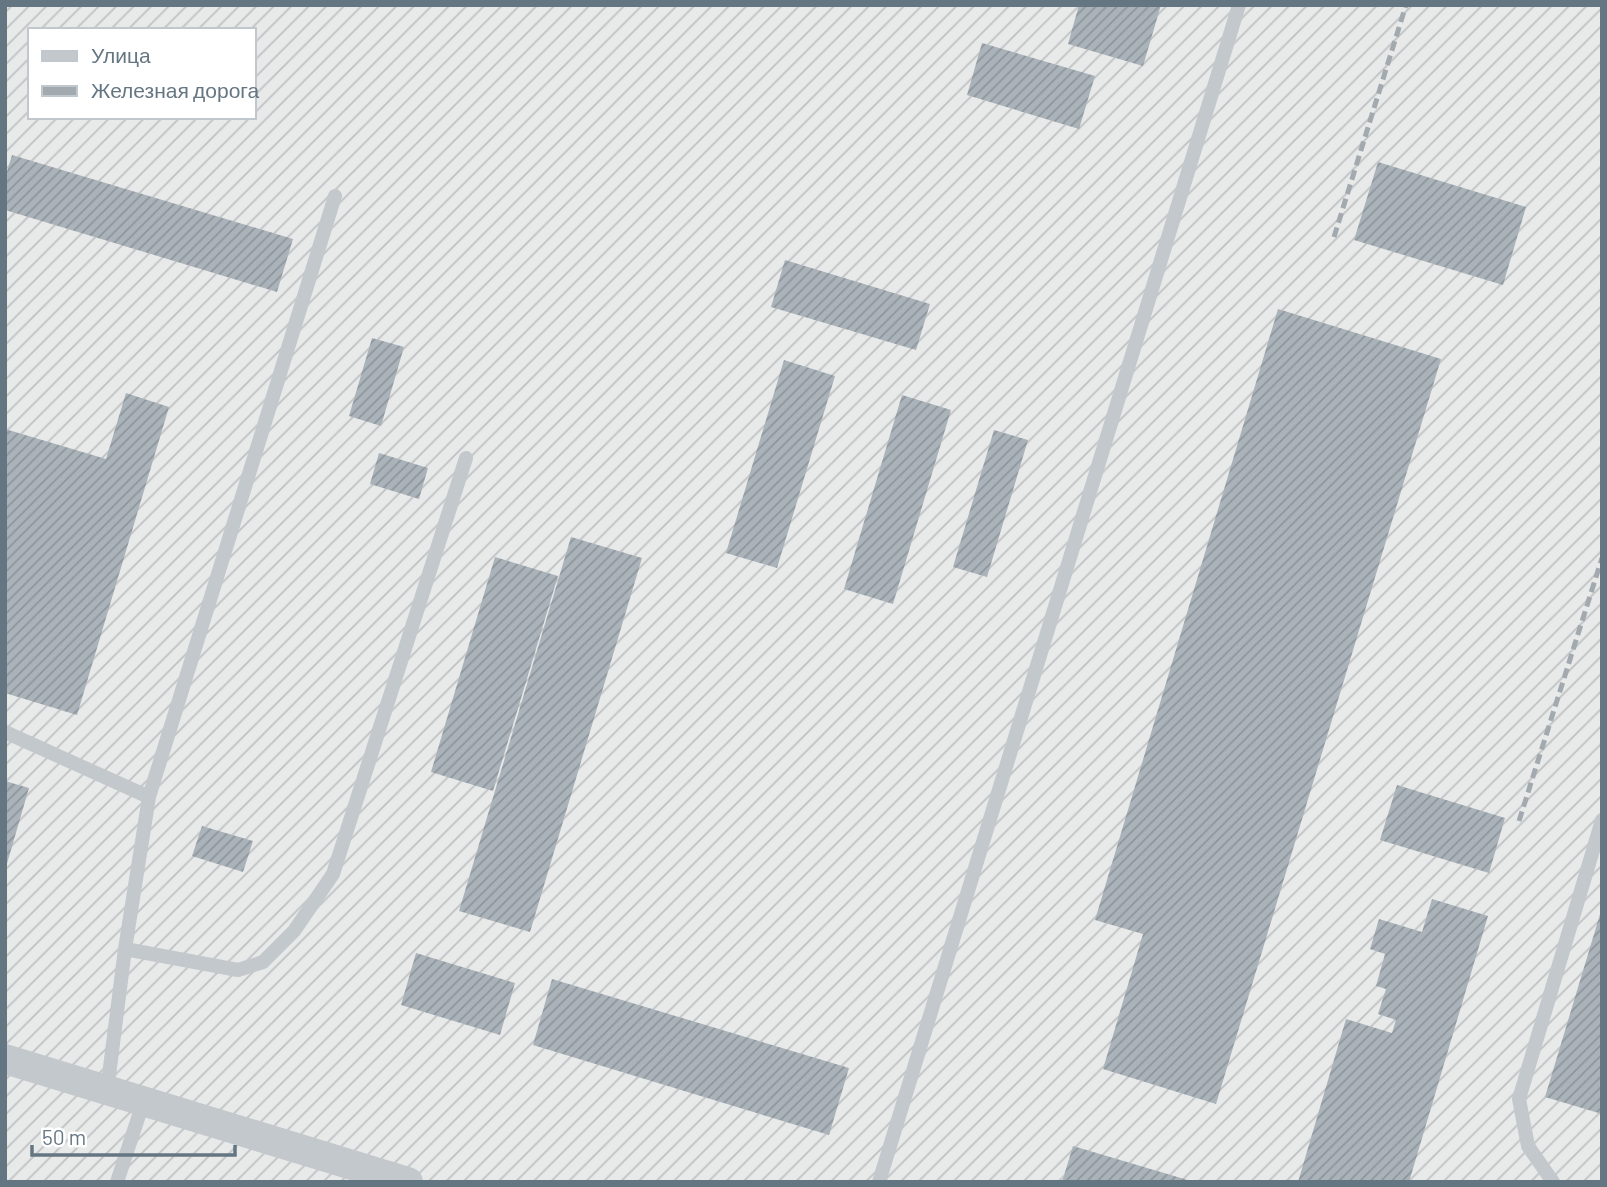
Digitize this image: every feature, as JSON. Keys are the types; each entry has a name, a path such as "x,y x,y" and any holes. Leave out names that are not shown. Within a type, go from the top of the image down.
{"street":[{"path":"5,1059 408,1182"}],"lane":[{"path":"879,1182 1239,5"},
{"path":"107,1091 125,949 149,797 335,197"},
{"path":"125,949 238,970 263,962 294,931 333,874 466,458"},
{"path":"5,732 149,797"},
{"path":"1553,1182 1528,1146 1519,1099 1602,820"},
{"path":"117,1182 143,1103"}],"shaded area":[{"path":"5,5 1602,5 1602,1182 5,1182"}],"building":[{"path":"1079,5 1161,5 1143,66 1068,44"},
{"path":"982,43 1095,76 1079,129 967,95"},
{"path":"12,155 293,239 277,292 5,210 5,178"},
{"path":"1378,162 1526,207 1503,285 1354,240"},
{"path":"785,260 930,304 916,350 771,307"},
{"path":"1278,309 1441,359 1216,1104 1103,1069 1143,934 1095,920"},
{"path":"372,338 404,347 381,426 349,416"},
{"path":"784,360 835,376 777,568 726,553"},
{"path":"126,393 169,407 77,715 5,693 5,429 106,459"},
{"path":"902,395 951,410 893,604 844,589"},
{"path":"994,430 1028,440 987,577 953,567"},
{"path":"379,453 428,468 419,499 370,484"},
{"path":"571,537 642,558 530,932 459,911"},
{"path":"495,557 558,576 493,791 431,772"},
{"path":"5,781 29,788 6,867 5,867"},
{"path":"1397,785 1505,818 1489,873 1380,840"},
{"path":"202,826 253,841 243,872 192,856"},
{"path":"1432,899 1488,916 1409,1182 1298,1182 1346,1019 1392,1033 1396,1020 1378,1014 1386,989 1376,986 1385,954 1370,949 1379,919 1422,932"},
{"path":"1602,911 1602,1114 1545,1097"},
{"path":"416,953 515,983 500,1035 401,1005"},
{"path":"552,979 849,1068 829,1135 533,1045"},
{"path":"1073,1146 1191,1181 1191,1182 1062,1182"}],"railway":[{"path":"1334,237 1406,5"},
{"path":"1519,821 1602,558"}]}
